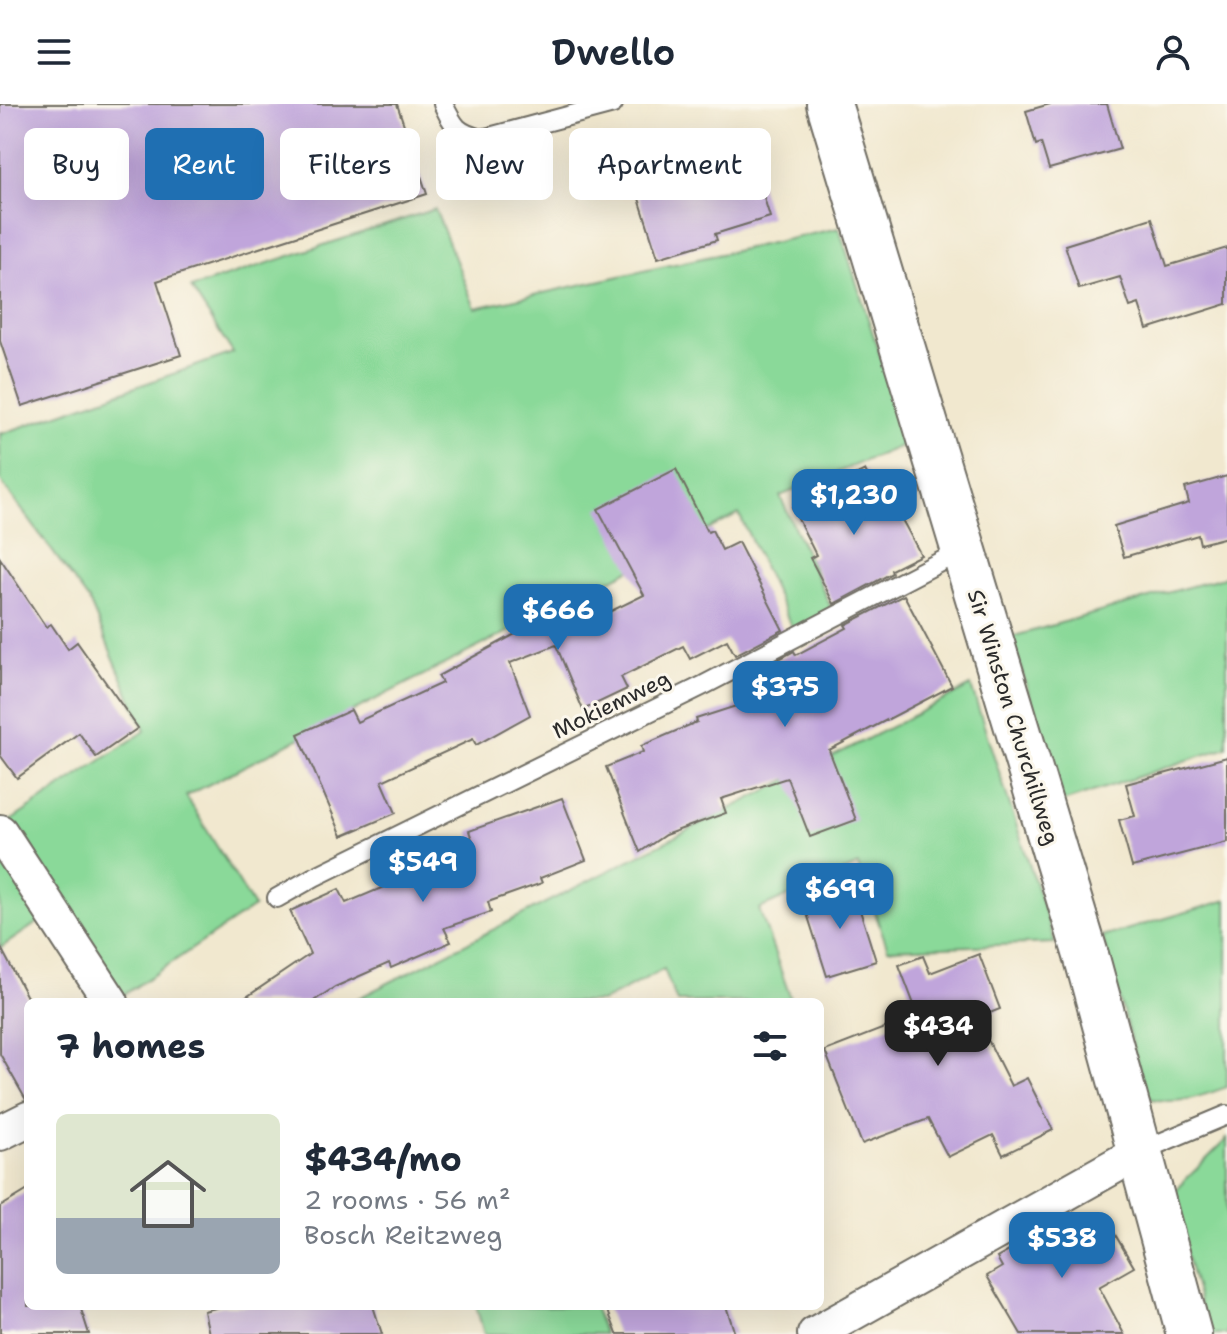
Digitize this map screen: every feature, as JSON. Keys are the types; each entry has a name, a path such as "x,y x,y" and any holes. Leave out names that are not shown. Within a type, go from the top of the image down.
{"street":[{"name":"Sir Winston Churchillweg","path":"829,104 1088,962 1189,1334"},
{"path":"0,832 108,998"},
{"path":"0,1133 24,1121"},
{"path":"815,1334 1141,1151"}],"lane":[{"path":"443,104 463,134 482,139 613,104"},
{"name":"Mokiemweg","path":"277,898 704,685 964,550"},
{"path":"1141,1151 1227,1115"}],"green space":[{"path":"435,209 475,308 839,228 908,443 780,496 834,614 793,630 739,514 186,796 254,907 119,998 6,824 145,731 89,601 0,480 0,433 233,353 191,288"},
{"path":"1227,576 1227,747 1063,802 1011,637"},
{"path":"971,686 1055,943 888,949 858,865 759,909 791,998 675,998 664,969 609,998 359,998"},
{"path":"0,849 46,917 0,948"},
{"path":"1227,900 1227,1087 1181,1100 1152,1099 1144,1087 1102,937"},
{"path":"1227,1139 1227,1334 1208,1334 1170,1195"},
{"path":"477,1310 595,1310 604,1334 484,1334"}],"building":[{"path":"0,104 397,104 405,128 280,128 280,200 408,200 157,281 181,355 22,406 0,341"},
{"path":"1050,104 1107,104 1120,149 1049,169 1041,143 1036,145 1026,111"},
{"path":"420,173 427,194 420,196"},
{"path":"640,200 765,200 770,217 715,234 717,240 658,258"},
{"path":"1152,218 1167,266 1227,248 1227,304 1147,329 1139,304 1130,307 1120,277 1079,289 1065,245"},
{"path":"676,469 708,532 712,530 722,550 738,542 783,630 735,655 727,640 690,659 683,646 621,677 627,689 583,710 556,645 510,663 530,715 476,745 473,739 382,781 396,813 342,836 298,734 351,710 357,722 442,683 438,676 518,630 583,599 593,620 644,595 598,509"},
{"path":"865,470 889,517 898,512 921,555 834,604 810,558 816,555 792,507"},
{"path":"1227,476 1227,537 1200,544 1198,535 1124,557 1114,526 1189,503 1185,488"},
{"path":"0,558 46,627 51,624 68,649 77,642 138,728 96,757 79,733 17,778 0,755"},
{"path":"904,595 952,686 829,750 856,820 810,837 787,778 721,799 726,813 665,835 640,852 606,767 643,752 641,746 697,722 696,719 758,699 746,677 794,651 796,655 847,628 845,625"},
{"path":"1227,757 1227,842 1132,867 1119,820 1135,816 1126,784"},
{"path":"562,798 586,860 540,878 542,883 488,902 491,912 444,928 451,942 391,968 389,963 318,998 245,998 310,954 290,911 339,889 346,903 429,868 427,863 475,847 469,831"},
{"path":"852,885 876,961 827,976 803,901"},
{"path":"0,946 27,998 24,998 24,1096 0,1054"},
{"path":"979,954 1000,1009 977,1018 1011,1086 1027,1078 1053,1130 1003,1155 993,1135 948,1157 928,1119 862,1144 825,1051 918,1015 899,965 923,956 930,973"},
{"path":"24,1192 24,1310 81,1310 89,1334 0,1334 0,1207"},
{"path":"1070,1216 1081,1234 1106,1219 1134,1267 1099,1287 1124,1334 1021,1334 987,1276 1002,1267 997,1258"},
{"path":"374,1310 382,1334 209,1334 204,1311"},
{"path":"608,1310 727,1310 735,1334 617,1334"}]}
